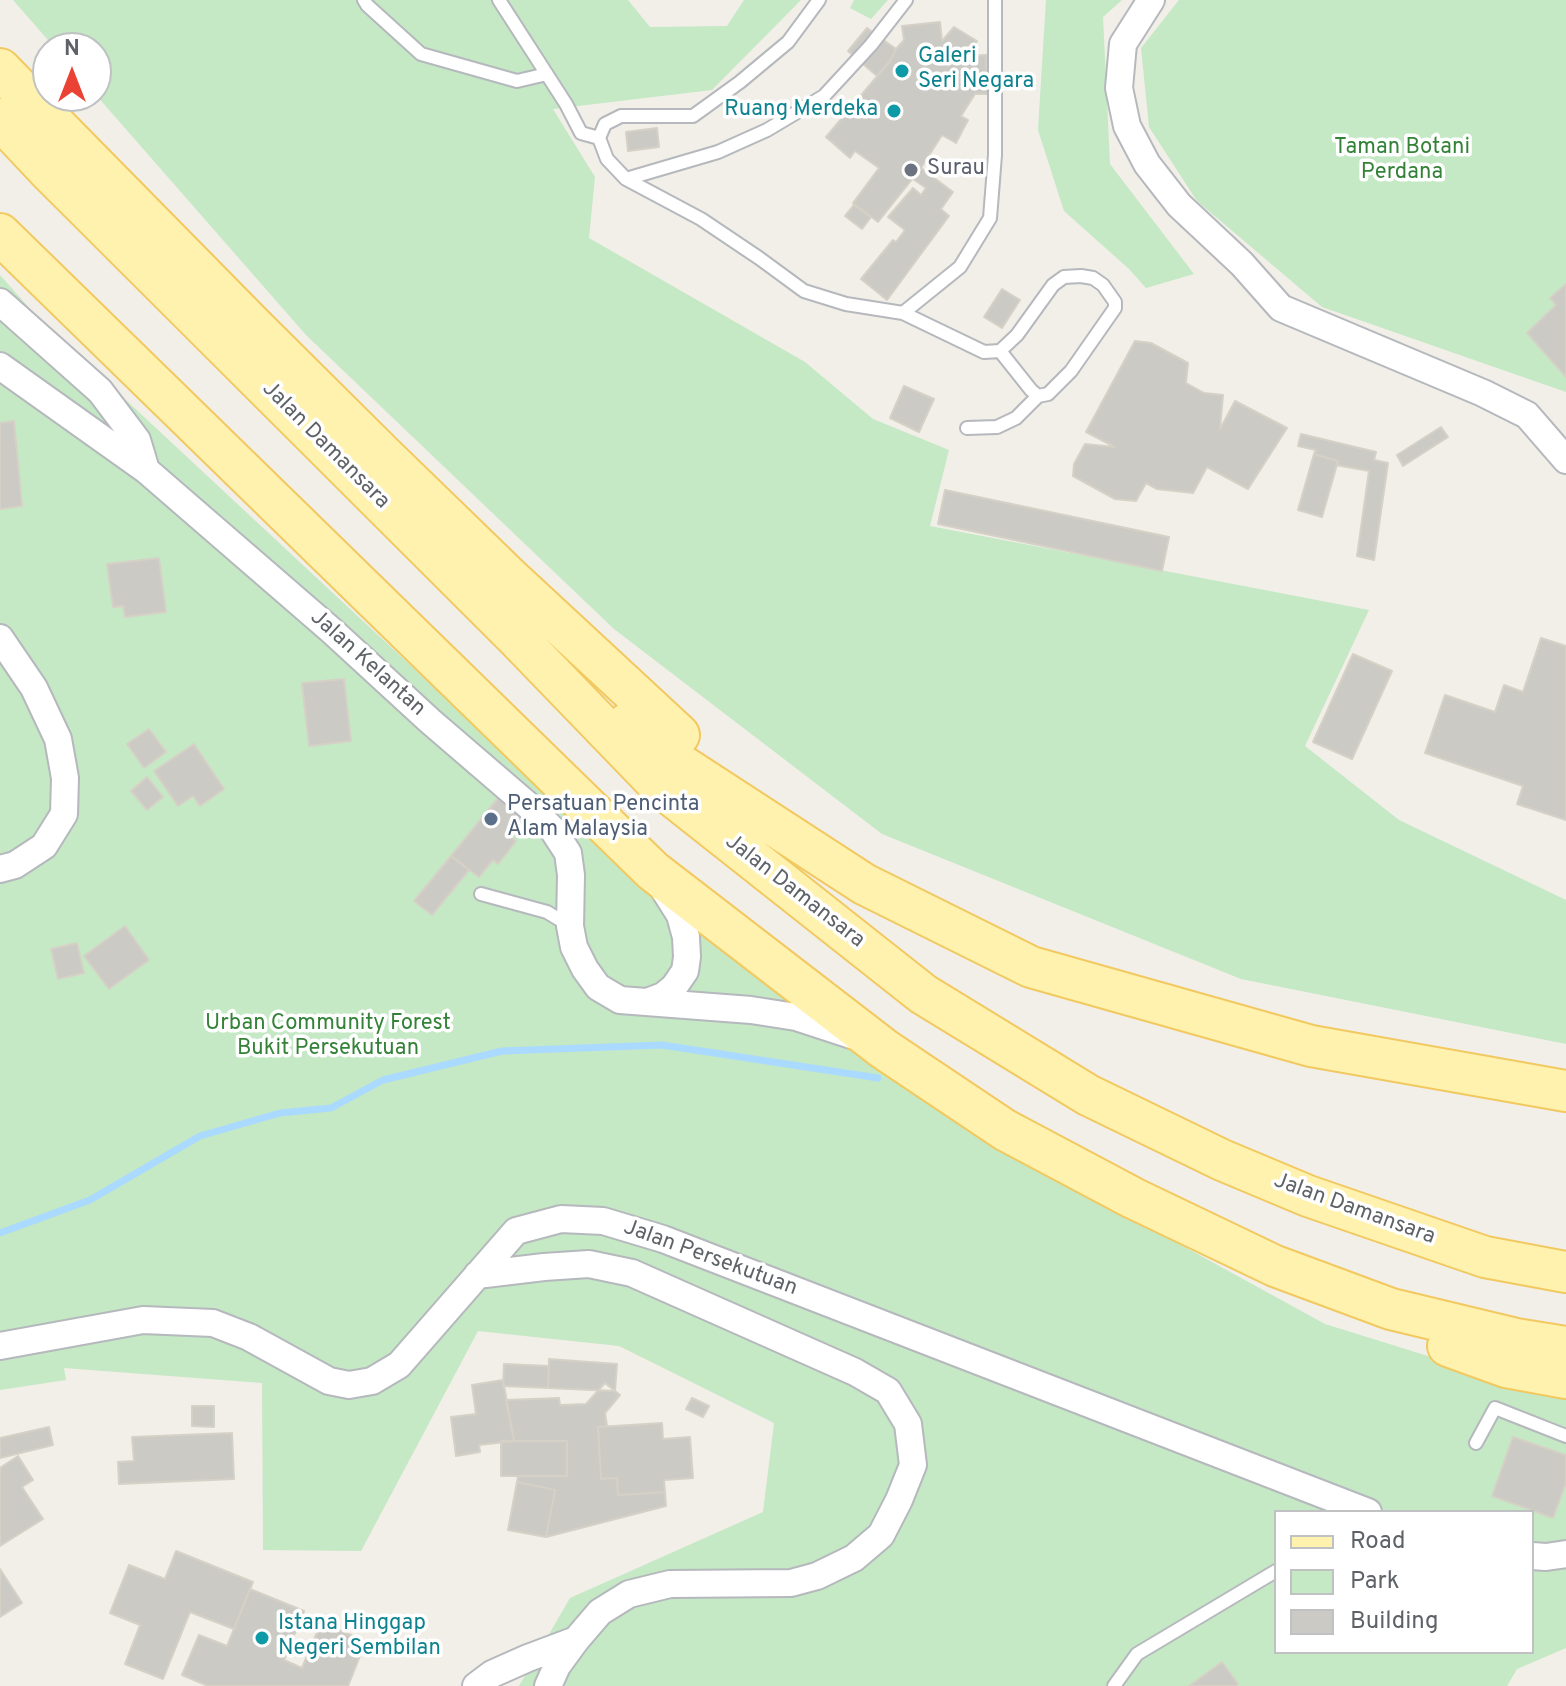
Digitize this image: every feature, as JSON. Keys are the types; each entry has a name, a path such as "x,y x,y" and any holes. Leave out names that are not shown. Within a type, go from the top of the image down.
{"main road":[{"path":"0,69 254,327 514,582 783,832"},
{"path":"0,89 59,155 167,288"},
{"name":"Jalan Damansara","path":"0,119 517,638 661,787 923,994 1088,1095 1222,1160 1308,1196 1485,1257 1566,1272"},
{"path":"0,234 653,871 884,1049 1005,1130 1133,1198 1275,1266 1391,1309 1516,1339 1566,1347"},
{"path":"517,638 681,765 864,884 1031,967 1311,1046 1566,1091"},
{"path":"1275,1266 1350,1311 1506,1367 1566,1378"}],"street":[{"path":"1151,0 1123,44 1119,88 1127,126 1147,164 1179,205 1242,264 1281,308 1483,393 1527,415 1566,460"},
{"path":"0,302 100,391 137,440 146,470"},
{"name":"Jalan Kelantan","path":"0,366 146,470 332,631 553,830 568,853 570,926 574,947 598,987 620,1000 751,1010 796,1017 837,1029 884,1049"},
{"path":"0,638 34,688 58,739 65,778 64,814 44,846 15,865 0,869"},
{"path":"650,1001 674,987 685,971 687,957 680,915 653,871"},
{"name":"Jalan Persekutuan","path":"0,1346 143,1320 213,1323 249,1337 329,1381 349,1385 372,1381 399,1365 516,1231 561,1219 603,1221 678,1244 1362,1510"},
{"path":"477,1275 589,1264 632,1273 855,1372 888,1391 908,1424 913,1465 899,1500 881,1535 854,1558 817,1576 791,1583 670,1584 629,1594 600,1612 557,1666 548,1686"},
{"path":"1534,1556 1566,1554"},
{"path":"476,1686 492,1674 576,1640"}],"lane":[{"path":"364,0 421,54 517,81 547,74"},
{"path":"499,0 566,104 581,133 599,138"},
{"path":"819,0 788,42 693,116 621,116 605,124 599,138 607,159 626,179 701,219 804,291 846,304 903,313 984,352 1000,351 1017,335 1053,285 1064,277 1093,278 1103,285 1115,302 1115,308 1071,371 1048,394 1038,396 1016,418 997,427 967,428"},
{"path":"626,179 718,152 767,130 824,96 871,45 906,0"},
{"path":"903,313 960,267 990,218 995,155 995,0"},
{"path":"1000,351 1038,396"},
{"path":"481,894 547,912 570,926"},
{"path":"1476,1443 1495,1408 1566,1436"},
{"path":"1114,1686 1137,1654 1274,1572"}],"green space":[{"path":"13,0 628,0 650,27 727,26 744,0 801,0 712,90 553,109 595,177 589,238 805,362 873,419 949,450 930,526 1369,610 1305,746 1399,820 1566,900 1566,1044 1241,979 882,834 614,629 306,335 111,112 112,32 41,32"},
{"path":"854,0 888,0 871,19 850,8"},
{"path":"1046,0 1122,0 1103,17 1110,164 1194,274 1146,288 1064,211 1038,130"},
{"name":"Taman Botani Perdana","path":"1179,0 1566,0 1566,392 1322,307 1197,201 1149,127 1141,48"},
{"name":"Urban Community Forest Bukit Persekutuan","path":"0,275 39,319 585,828 995,1143 1325,1324 1566,1399 1566,1648 1517,1669 1507,1686 519,1686 570,1598 763,1512 774,1423 619,1346 478,1331 361,1551 263,1550 262,1383 64,1368 66,1380 0,1390"}],"building":[{"path":"940,22 942,41 954,27 977,41 968,56 986,55 988,94 975,94 961,116 968,120 956,143 942,135 921,168 878,222 853,203 879,168 855,151 850,158 826,137 890,61 904,40 902,26"},
{"path":"867,28 896,49 877,76 848,51"},
{"path":"657,128 659,147 628,151 626,132"},
{"path":"921,168 953,192 941,209 949,216 887,300 861,279 905,230 888,217 913,188 921,195 926,188 913,179"},
{"path":"854,205 871,217 862,229 845,216"},
{"path":"1566,284 1566,377 1527,333 1556,305 1550,298"},
{"path":"1002,289 1020,300 1002,328 984,317"},
{"path":"1135,341 1151,343 1188,363 1186,383 1204,393 1223,395 1220,429 1235,401 1287,428 1248,489 1207,467 1193,493 1157,489 1146,483 1136,501 1115,499 1073,476 1074,464 1085,444 1115,447 1086,432"},
{"path":"904,386 934,399 919,432 890,418"},
{"path":"14,421 22,506 0,509 0,423"},
{"path":"1441,427 1448,437 1403,466 1397,455"},
{"path":"1301,434 1376,452 1374,460 1388,463 1374,560 1357,556 1369,471 1336,465 1338,461 1314,454 1316,450 1298,446"},
{"path":"1314,454 1338,461 1322,517 1298,510"},
{"path":"945,490 1169,537 1162,571 938,524"},
{"path":"159,558 166,612 125,617 123,606 113,607 107,564"},
{"path":"1541,638 1566,646 1566,820 1517,804 1523,786 1425,753 1445,695 1495,712 1504,685 1523,692"},
{"path":"1353,654 1392,671 1352,759 1313,742"},
{"path":"344,679 351,741 309,746 302,683"},
{"path":"149,729 166,752 144,768 127,744"},
{"path":"194,744 224,789 200,806 193,796 178,806 154,771"},
{"path":"147,777 163,797 147,810 131,791"},
{"path":"498,798 525,820 511,837 516,841 498,864 493,860 479,877 451,856"},
{"path":"451,856 469,870 432,915 414,901"},
{"path":"125,926 149,960 109,989 84,956"},
{"path":"77,943 84,973 58,979 51,949"},
{"path":"549,1359 617,1364 615,1391 548,1388"},
{"path":"504,1364 549,1366 548,1388 503,1386"},
{"path":"503,1380 514,1441 479,1445 480,1452 456,1456 451,1417 476,1414 472,1385"},
{"path":"605,1383 620,1395 605,1413 607,1426 598,1427 601,1479 617,1478 618,1495 665,1492 666,1506 546,1537 555,1490 517,1482 518,1476 567,1476 567,1441 514,1441 506,1400 559,1398 560,1405 586,1404"},
{"path":"692,1398 709,1406 703,1417 686,1409"},
{"path":"192,1406 214,1406 214,1427 192,1426"},
{"path":"662,1423 663,1439 690,1437 693,1478 664,1480 665,1492 618,1495 617,1478 601,1479 598,1427"},
{"path":"49,1427 53,1445 0,1458 0,1438"},
{"path":"232,1433 234,1479 119,1484 118,1462 134,1461 132,1437"},
{"path":"1513,1437 1566,1455 1566,1483 1553,1518 1492,1496"},
{"path":"501,1441 567,1441 567,1476 501,1476"},
{"path":"18,1456 33,1480 22,1487 43,1519 0,1546 0,1468"},
{"path":"517,1482 555,1490 546,1537 508,1530"},
{"path":"176,1551 253,1582 234,1629 190,1612 163,1679 125,1664 140,1625 110,1613 129,1565 165,1579"},
{"path":"0,1569 22,1603 0,1617"},
{"name":"Istana Hinggap Negeri Sembilan","path":"250,1589 304,1611 284,1660 302,1668 321,1623 366,1641 348,1686 208,1686 182,1675 199,1635 227,1646"},
{"path":"1222,1662 1238,1684 1189,1686"}],"waterway":[{"path":"0,1233 90,1200 200,1136 280,1113 331,1108 383,1080 502,1051 662,1045 878,1078"}],"place":[{"name":"Galeri Seri Negara","path":"902,71"},
{"name":"Ruang Merdeka","path":"894,111"},
{"name":"Surau","path":"911,170"},
{"name":"Persatuan Pencinta Alam Malaysia","path":"491,819"},
{"name":"Istana Hinggap Negeri Sembilan","path":"262,1638"}]}
